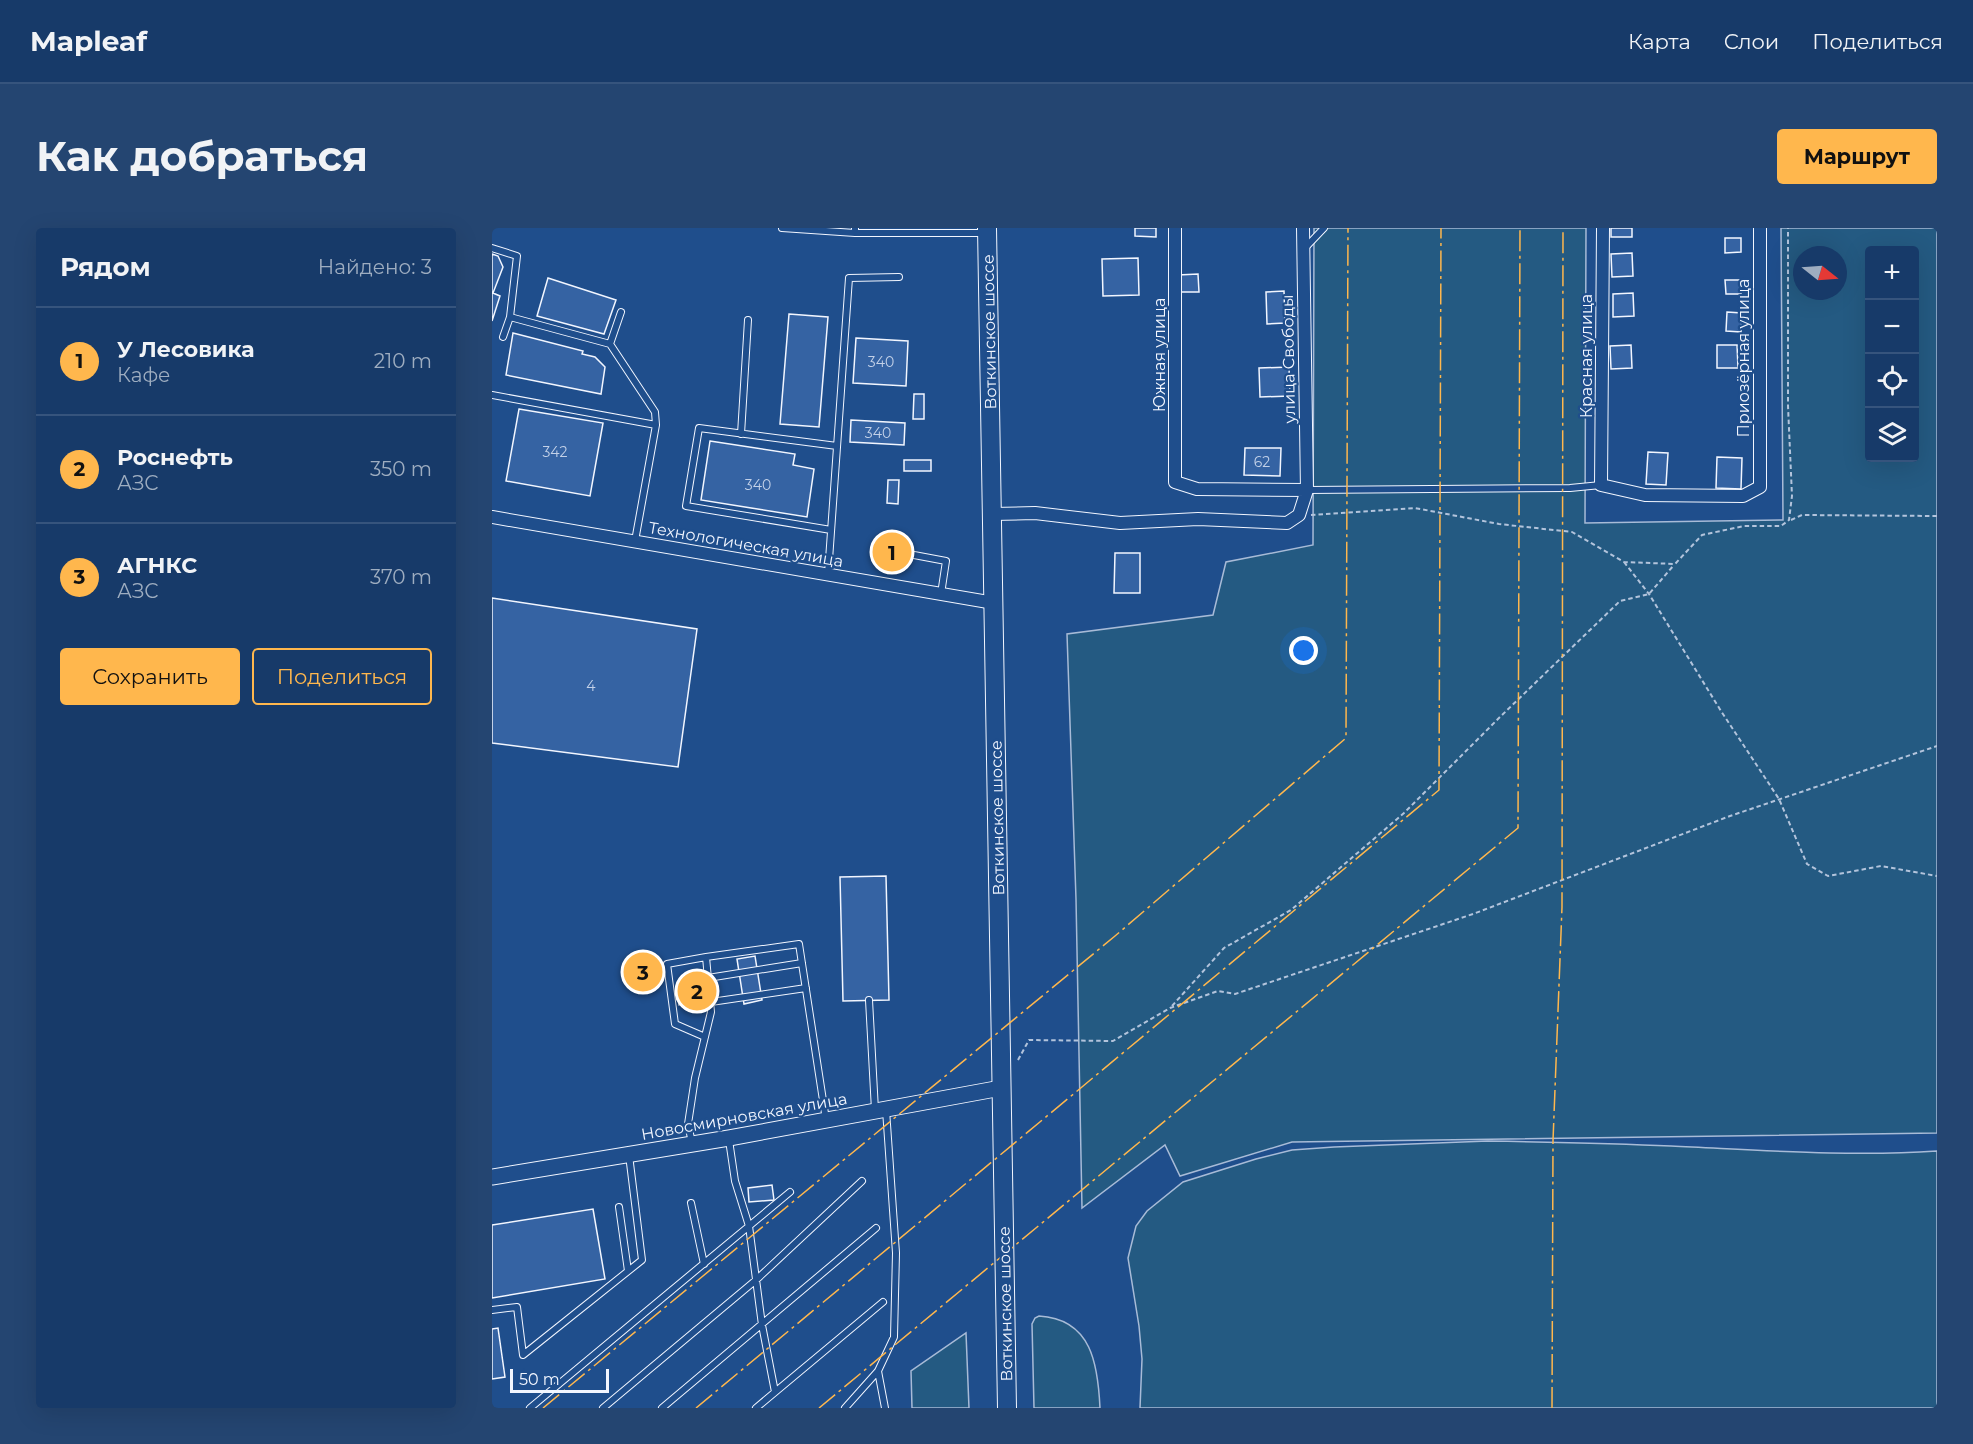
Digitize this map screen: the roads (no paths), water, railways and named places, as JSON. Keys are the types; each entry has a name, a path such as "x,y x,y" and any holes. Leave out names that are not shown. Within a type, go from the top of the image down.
{"main road":[{"name":"Воткинское шоссе","path":"987,230 1007,1408"}],"street":[{"name":"Южная улица","path":"1175,228 1175,482 1197,489 1307,490"},
{"name":"улица Свободы","path":"992,514 1035,513 1120,523 1198,519 1287,523 1299,515 1307,490 1303,228"},
{"name":"Красная улица","path":"1602,485 1603,228"},
{"name":"Приозёрная улица","path":"1602,485 1645,495 1688,496 1743,496 1760,487 1760,228"},
{"name":"Технологическая улица","path":"492,517 994,603"},
{"name":"Новосмирновская улица","path":"492,1177 729,1138 1001,1088"}],"lane":[{"path":"782,228 987,230"},
{"path":"1303,250 1323,228"},
{"path":"492,248 517,256 510,317 503,337"},
{"path":"828,575 849,278 898,277"},
{"path":"610,344 621,312"},
{"path":"510,317 610,344 655,412 656,425 635,542"},
{"path":"741,434 748,320"},
{"path":"492,395 656,425"},
{"path":"831,530 686,506 699,429 837,446"},
{"path":"1307,490 1570,488 1602,485"},
{"path":"914,555 946,561 941,594"},
{"path":"705,1037 675,1024 667,964 799,944 826,1120"},
{"path":"692,1144 688,1124 711,1002 706,957"},
{"path":"708,978 802,963"},
{"path":"711,1002 806,988"},
{"path":"845,1408 878,1371 894,1337 896,1253 869,1000"},
{"path":"729,1138 735,1181 749,1226 762,1325 775,1392"},
{"path":"492,1310 516,1307 523,1355 642,1260 629,1155"},
{"path":"603,1408 756,1280 862,1181"},
{"path":"530,1408 790,1192"},
{"path":"691,1203 704,1264"},
{"path":"619,1208 628,1271"},
{"path":"662,1408 876,1227"},
{"path":"756,1408 883,1302"},
{"path":"878,1371 885,1408"}],"place":[{"name":"У Лесовика","path":"892,552"},
{"name":"АГНКС","path":"643,972"},
{"name":"Роснефть","path":"697,991"}]}
